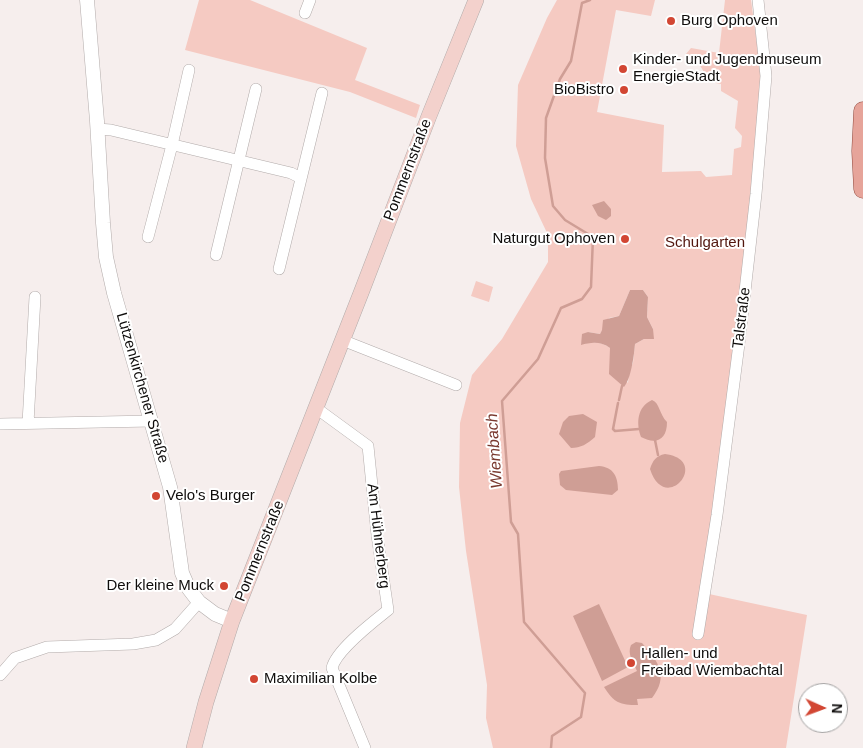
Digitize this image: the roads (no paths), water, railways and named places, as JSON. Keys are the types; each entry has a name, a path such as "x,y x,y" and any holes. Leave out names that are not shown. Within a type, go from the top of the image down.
{"main road":[{"name":"Pommernstraße","path":"232,622 476,0"},
{"path":"863,111 861,151 863,189"},
{"path":"194,748 206,702 232,622"}],"street":[{"name":"Lützenkirchener Straße","path":"87,0 106,257 114,293 170,486 182,573 189,589 199,602 215,614 232,622"},
{"path":"305,12 310,0"},
{"name":"Talstraße","path":"698,634 720,495 756,194 766,76 758,0"},
{"path":"148,237 190,70"},
{"path":"216,255 256,89"},
{"path":"279,269 322,92"},
{"path":"97,129 110,130 291,173 301,178"},
{"path":"28,423 35,297"},
{"path":"342,340 456,385"},
{"name":"Am Hühnerberg","path":"316,408 368,446 377,535 388,610 369,625 337,656 332,668 365,748"},
{"path":"0,424 152,421"},
{"path":"0,675 15,658 47,647 133,644 156,640 175,629 199,602"}],"waterway":[{"name":"Wiembach","path":"551,748 552,736 581,717 585,693 524,622 518,534 511,522 502,401 538,359 561,308 582,299 591,287 593,237 565,220 553,206 545,158 546,118 560,79 571,61 582,3 590,0"},
{"path":"619,400 622,386"},
{"path":"618,403 613,429 615,431 639,429"},
{"path":"655,440 658,455"}],"place":[{"name":"Burg Ophoven","path":"671,21"},
{"name":"Kinder- und Jugendmuseum EnergieStadt","path":"623,69"},
{"name":"BioBistro","path":"624,90"},
{"name":"Naturgut Ophoven","path":"625,239"},
{"name":"Velo's Burger","path":"156,496"},
{"name":"Der kleine Muck","path":"224,586"},
{"name":"Hallen- und Freibad Wiembachtal","path":"631,663"},
{"name":"Maximilian Kolbe","path":"254,679"}],"park label":[{"name":"Schulgarten","path":"705,243"}]}
